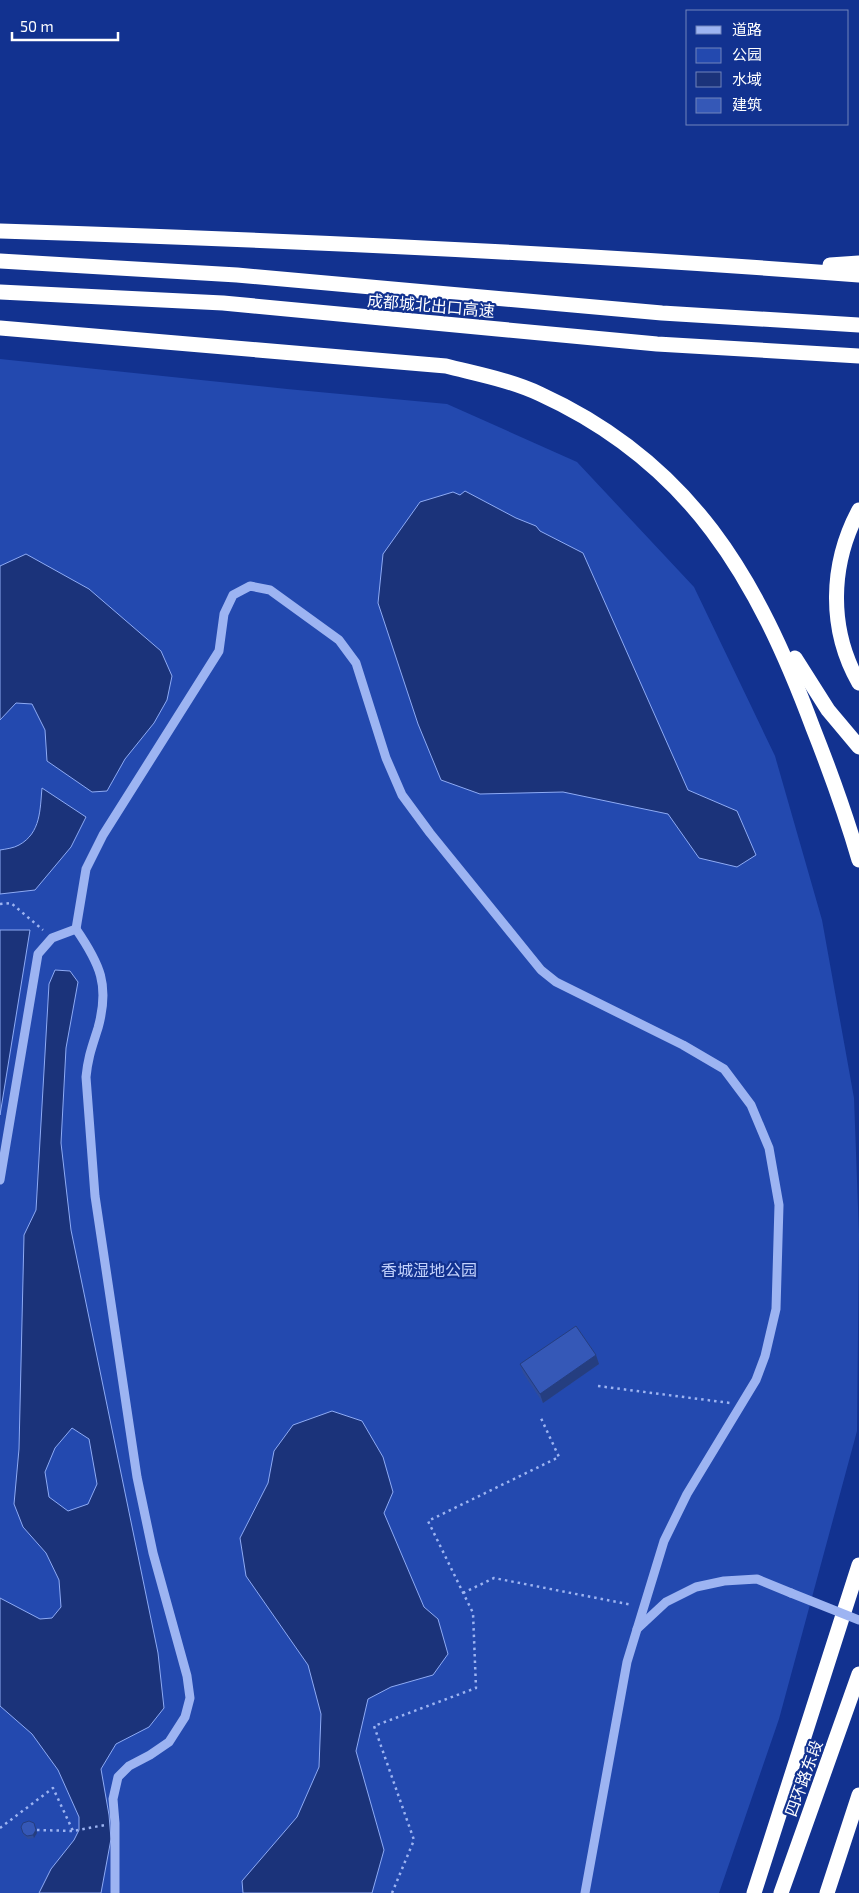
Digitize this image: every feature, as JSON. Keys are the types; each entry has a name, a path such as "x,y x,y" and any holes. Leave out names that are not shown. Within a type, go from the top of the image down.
{"highway":[{"path":"0,232 328,242 751,266 859,275"},
{"name":"成都城北出口高速","path":"0,261 237,275 662,313 859,325"},
{"path":"751,266 859,263"},
{"name":"成都城北出口高速","path":"0,292 223,303 657,344 859,356"},
{"path":"0,328 446,366 539,393 609,432 640,455 689,502 714,531 739,569 763,612 796,682 837,792 859,860"},
{"path":"859,510 842,550 837,583 836,614 849,662 859,683"},
{"path":"763,612 784,639 802,672 828,710 859,747"},
{"path":"754,1893 859,1564"},
{"name":"四环路东段","path":"781,1893 859,1674"},
{"path":"827,1893 859,1795"}],"street":[{"path":"115,1893 115,1823 112,1799 118,1778 129,1766 169,1742 185,1717 190,1698 187,1676 153,1552 137,1477 95,1196 86,1077 88,1058 98,1027 103,990 100,970 76,929 86,869 103,835 220,651 224,614 233,596 250,586 270,590 338,640 356,663 386,758 402,795 430,833 541,970 556,982 682,1045 724,1069 751,1105 769,1148 779,1205 779,1224 776,1309 765,1356 756,1380 687,1494 664,1541 627,1662 585,1893"},
{"path":"0,1180 38,954 52,938 76,929"},
{"path":"637,1629 666,1602 696,1587 724,1581 757,1580 859,1620"}],"path":[{"path":"0,904 11,903 52,938"},
{"path":"598,1386 741,1404"},
{"path":"392,1893 414,1840 374,1726 476,1688 473,1613 428,1521 559,1457 540,1416"},
{"path":"463,1593 494,1578 644,1608"},
{"path":"0,1828 54,1788 75,1830"},
{"path":"37,1830 75,1830 113,1824"}],"green space":[{"name":"香城湿地公园","path":"0,359 447,404 577,462 694,587 775,756 822,920 854,1098 859,1235 857,1431 779,1719 719,1893 0,1893"}],"water":[{"path":"465,491 516,518 536,526 540,531 583,553 688,790 737,811 756,855 737,867 699,858 668,814 563,792 480,794 441,780 418,724 378,603 383,554 420,502 453,492 460,495"},
{"path":"26,554 89,589 161,651 172,676 167,700 154,723 125,759 107,791 92,792 47,761 45,730 32,704 16,703 0,720 0,566"},
{"path":"42,788 86,817 71,847 35,890 0,894 0,850 17,846 32,834 38,820"},
{"path":"0,930 30,930 0,1115"},
{"path":"55,970 70,971 78,982 66,1048 61,1143 71,1230 158,1653 164,1708 149,1727 116,1744 101,1769 111,1839 101,1893 39,1893 51,1869 74,1840 79,1830 79,1817 58,1770 32,1734 0,1706 0,1598 40,1619 52,1618 61,1607 59,1580 46,1553 23,1527 14,1504 19,1449 24,1235 36,1210 49,984","holes":["72,1428 89,1439 97,1484 88,1504 68,1511 49,1497 45,1472 55,1448"]},
{"path":"332,1411 362,1421 383,1457 393,1492 384,1513 424,1607 438,1619 448,1654 433,1675 391,1687 368,1699 356,1751 384,1850 372,1893 243,1893 242,1881 297,1817 319,1767 321,1714 308,1665 246,1576 240,1538 268,1483 274,1451 293,1425"}],"building":[{"path":"576,1326 596,1355 540,1394 520,1364"},
{"path":"29,1821 34,1823 36,1830 33,1835 27,1836 23,1833 21,1827 23,1823"}]}
